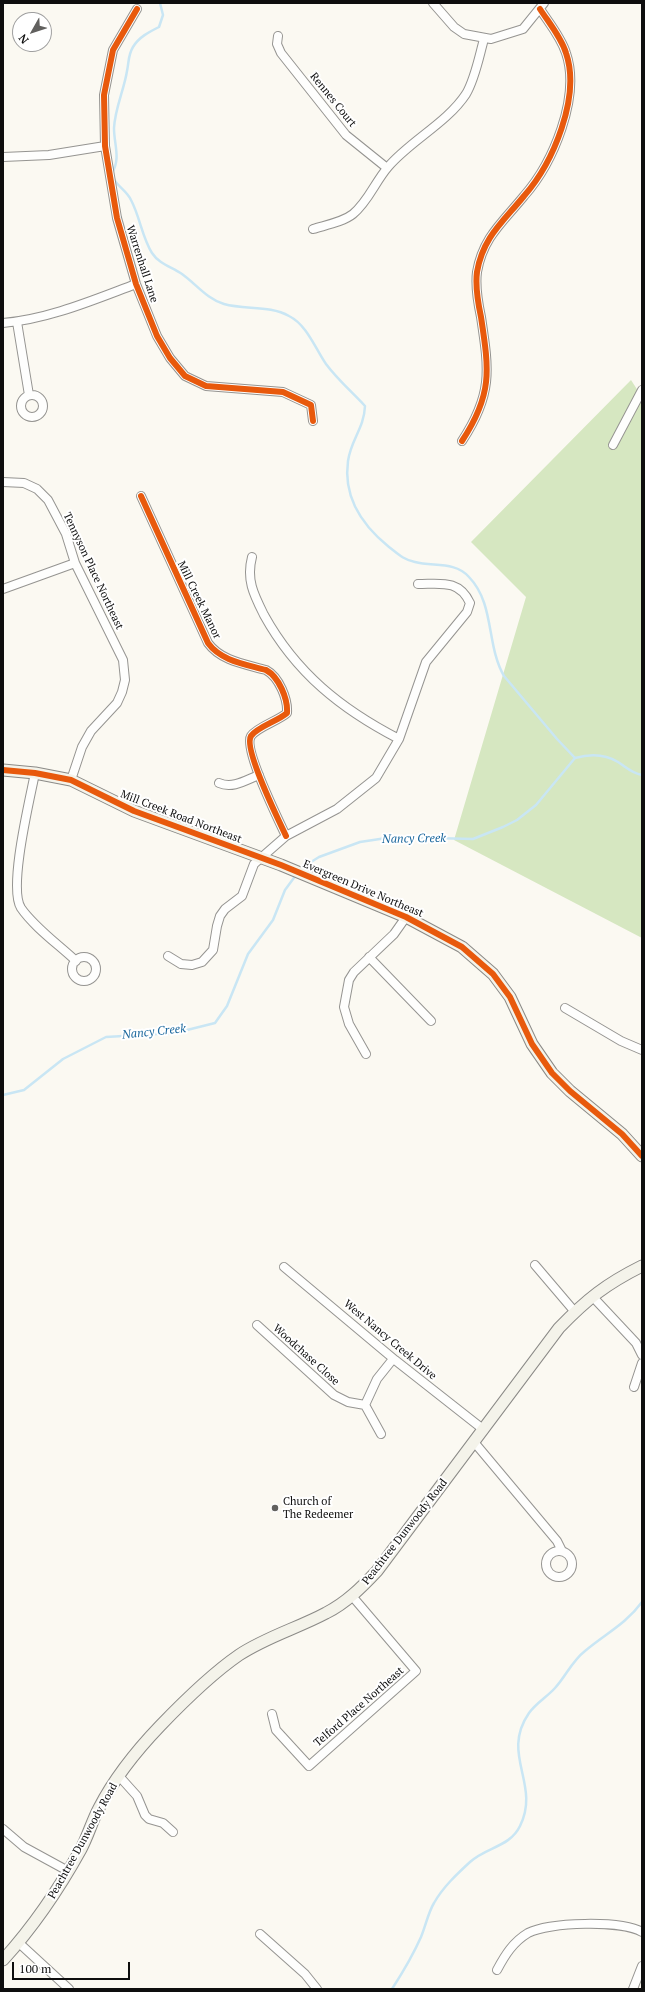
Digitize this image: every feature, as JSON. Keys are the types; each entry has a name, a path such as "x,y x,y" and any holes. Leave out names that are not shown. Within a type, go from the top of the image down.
{"main road":[{"name":"Mill Creek Road Northeast","path":"3,770 35,773 71,780 134,811 261,858"},
{"name":"Evergreen Drive Northeast","path":"261,858 406,917 462,948 493,974 510,997 532,1044 552,1073 570,1091 608,1121 640,1150"},
{"name":"Peachtree Dunwoody Road","path":"3,1960 19,1943 45,1908 81,1848 99,1809 119,1776 133,1756 161,1725 198,1688 229,1663 254,1646 327,1613 352,1596 377,1571 559,1328 592,1296 616,1279 642,1266"}],"street":[{"path":"433,3 454,27 464,34 484,39 508,35 523,29 542,6 566,53 570,72 570,88 564,116 554,147 544,168 527,193 498,224 482,253 477,273 477,288 488,363 488,377 481,406 472,427 462,441"},
{"name":"Warrenhall Lane","path":"137,9 113,50 104,95 105,146 117,218 136,284 157,336 170,358 185,376 206,386 283,392 311,405 313,421"},
{"name":"Rennes Court","path":"278,36 278,44 281,53 330,116 346,135 387,168"},
{"path":"313,228 340,220 353,214 362,205 387,168 402,152 454,108 466,94 484,39"},
{"path":"3,157 49,155 105,146"},
{"path":"3,323 17,322 70,308 136,284"},
{"path":"17,322 29,395"},
{"path":"613,445 642,390"},
{"name":"Tennyson Place Northeast","path":"3,482 24,483 37,490 48,500 66,534 75,563 123,660 125,680 122,692 117,703 91,731 82,747 71,780"},
{"name":"Mill Creek Manor","path":"140,496 176,577 213,650 220,655 266,670 273,674 286,699 287,713 250,737 248,743 259,775 286,836"},
{"path":"252,557 248,570 249,580 258,602 268,621 298,665 337,701 369,723 399,739"},
{"path":"3,589 75,563"},
{"path":"168,956 181,964 192,965 202,962 208,957 213,950 216,926 220,916 225,909 242,896 254,864 286,836 337,810 376,778 399,739 426,662 467,612 470,603 466,594 455,585 418,584"},
{"path":"35,773 18,866 16,896 21,907 31,919 76,961"},
{"path":"219,782 226,786 233,785 259,775"},
{"path":"366,1054 349,1024 344,1007 349,980 354,972 368,957 394,934 406,917"},
{"path":"368,957 431,1021"},
{"path":"565,1008 622,1041 642,1050"},
{"path":"535,1265 574,1312"},
{"name":"West Nancy Creek Drive","path":"284,1267 393,1359 484,1430"},
{"path":"592,1296 636,1343 642,1355"},
{"name":"Woodchase Close","path":"257,1325 334,1395 348,1402 365,1405"},
{"path":"381,1434 365,1405 377,1379 393,1359"},
{"path":"634,1387 642,1363"},
{"path":"474,1442 557,1541 562,1551"},
{"name":"Telford Place Northeast","path":"272,1714 276,1730 308,1766 416,1671 352,1596"},
{"path":"119,1776 137,1796 145,1815 149,1819 163,1823 173,1832"},
{"path":"3,1829 24,1847 68,1871"},
{"path":"497,1970 508,1951 517,1941 529,1933 544,1928 597,1924 618,1925 642,1932"},
{"path":"260,1934 306,1974 317,1989"},
{"path":"19,1943 69,1989"},
{"path":"633,1989 642,1966"}],"green space":[{"path":"631,380 642,397 642,938 454,840 526,597 471,542"}],"waterway":[{"path":"112,173 117,157 114,134 115,121 126,78 130,53 135,43 159,27 163,15 160,3"},
{"path":"114,179 129,197 137,213 143,234 152,253 158,260 182,274 212,299 218,302 232,306 274,310 289,316 306,331 330,370 365,406 360,428 350,453 347,474 352,498 363,520 380,539 404,558 411,561 451,567 463,572 469,577 483,600 498,664 504,676 575,758"},
{"name":"Nancy Creek","path":"300,869 319,857 360,842 393,837 473,839 503,827 517,820 536,805 575,758 591,755 608,757 642,775"},
{"name":"Nancy Creek","path":"3,1095 24,1090 63,1059 106,1037 175,1033 215,1023 227,1006 248,954 273,920 285,890 296,875"},
{"path":"392,1989 415,1950 432,1907 446,1886 476,1857 504,1843 516,1833 520,1826 525,1811 526,1797 518,1742 521,1728 529,1713 555,1688 580,1655 622,1623 642,1602"}],"cycle path":[{"path":"137,9 113,50 104,95 105,146 117,218 136,284 157,336 170,358 185,376 206,386 283,392 311,405 313,421"},
{"path":"462,441 479,409 484,395 486,381 486,352 476,278 480,260 489,239 501,222 535,182 545,166 562,129 567,109 570,89 570,70 566,53 558,36 540,9"},
{"path":"141,496 208,643 213,649 227,658 242,664 266,670 271,673 282,689 286,701 287,713 254,733 251,736 250,743 252,755 263,785 286,836"},
{"path":"3,770 35,773 71,780 134,811 281,865 406,917 462,947 493,974 510,997 532,1044 552,1073 570,1091 622,1134 642,1156"}],"place":[{"name":"Church of The Redeemer","path":"275,1508"}]}
